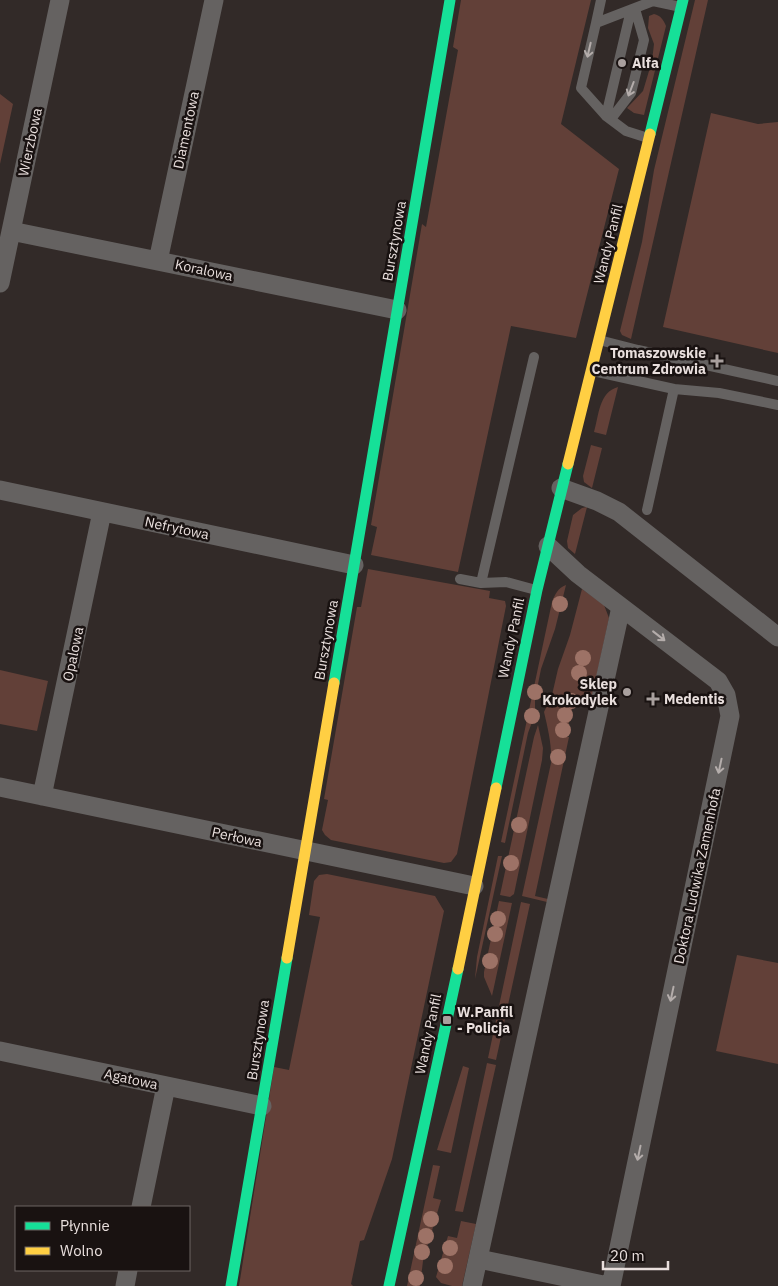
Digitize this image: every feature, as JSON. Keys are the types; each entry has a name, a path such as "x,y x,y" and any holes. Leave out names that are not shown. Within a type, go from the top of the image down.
{"street":[{"name":"Wierzbowa","path":"0,283 60,0"},
{"name":"Diamentowa","path":"158,261 214,0"},
{"name":"Bursztynowa","path":"231,1286 450,0"},
{"name":"Wandy Panfil","path":"389,1286 537,590 682,4"},
{"name":"Koralowa","path":"11,231 397,310"},
{"path":"561,488 597,500 619,512 778,637"},
{"name":"Nefrytowa","path":"0,490 354,565"},
{"name":"Opalowa","path":"42,796 102,512"},
{"name":"Doktora Ludwika Zamenhofa","path":"548,546 578,574 718,681 726,695 730,716 610,1286"},
{"path":"472,1286 621,606"},
{"name":"Perłowa","path":"0,787 474,886"},
{"name":"Agatowa","path":"0,1052 262,1106"},
{"path":"141,1206 166,1086"},
{"path":"479,1258 610,1286"},
{"path":"125,1286 128,1271"}],"lane":[{"path":"601,0 580,88 626,131 650,139"},
{"path":"596,23 633,10 652,0 682,4"},
{"path":"609,117 631,93 644,40 633,10"},
{"path":"609,117 633,10"},
{"path":"599,340 778,381"},
{"path":"481,583 534,357"},
{"path":"592,370 674,389 719,393 778,405"},
{"path":"647,510 674,389"},
{"path":"460,579 481,583 506,582 537,590"}],"shaded area":[{"path":"461,0 591,0 561,124 619,169 576,338 511,326 458,572 371,555 377,527 371,525 422,224 426,227 458,50 453,47"},
{"path":"695,0 708,0 631,339 622,335 620,331 642,242 654,170"},
{"path":"654,14 664,21 666,26 644,115 634,113 627,108 643,91 652,61 654,44 648,28 649,16"},
{"path":"0,94 13,104 0,164"},
{"path":"711,113 758,124 778,122 778,353 663,327"},
{"path":"618,387 606,435 594,432 603,399"},
{"path":"591,445 602,448 592,488 584,482 583,476"},
{"path":"587,507 575,554 568,548 567,541 573,515 582,508"},
{"path":"368,569 490,591 489,598 505,601 506,606 457,854 451,862 444,863 331,840 322,830 328,800 324,799 357,607 361,607"},
{"path":"566,585 555,629 541,669 535,699 535,714 528,733 505,843 501,842 552,602 557,592"},
{"path":"582,589 604,605 609,618 590,707 573,704 566,737 569,737 535,896 548,899 547,902 522,896 551,763 550,743 544,712 552,695"},
{"path":"0,670 48,681 37,731 0,724"},
{"path":"538,725 543,748 542,760 514,894 510,897 500,895"},
{"path":"498,856 502,856 475,979 477,957"},
{"path":"327,874 435,896 444,911 392,1159 364,1240 360,1241 351,1284 353,1286 239,1286 274,1067 289,1070 320,917 309,915 314,881 319,875"},
{"path":"499,901 512,903 492,996 484,977 484,972"},
{"path":"521,902 530,904 496,1060 488,1058"},
{"path":"737,955 778,963 778,1064 716,1051"},
{"path":"487,1063 496,1065 463,1212 455,1211"},
{"path":"463,1066 469,1068 451,1153 437,1150"},
{"path":"433,1165 440,1166 433,1198 441,1200 423,1261 420,1286 407,1286"},
{"path":"461,1221 476,1224 462,1286 452,1286 441,1283 436,1277 448,1236 457,1238"}],"traffic: fast":[{"path":"334,683 450,0"},
{"path":"650,134 683,0"},
{"path":"496,788 537,590 568,464"},
{"path":"231,1286 287,958"},
{"path":"389,1286 458,969"}],"traffic: slow":[{"path":"568,464 650,134"},
{"path":"287,958 334,683"},
{"path":"458,969 496,788"}],"place":[{"name":"Alfa","path":"622,63"},
{"name":"Tomaszowskie Centrum Zdrowia","path":"717,361"},
{"name":"Sklep Krokodylek","path":"627,692"},
{"name":"Medentis","path":"653,699"},
{"name":"W.Panfil - Policja","path":"447,1020"}]}
